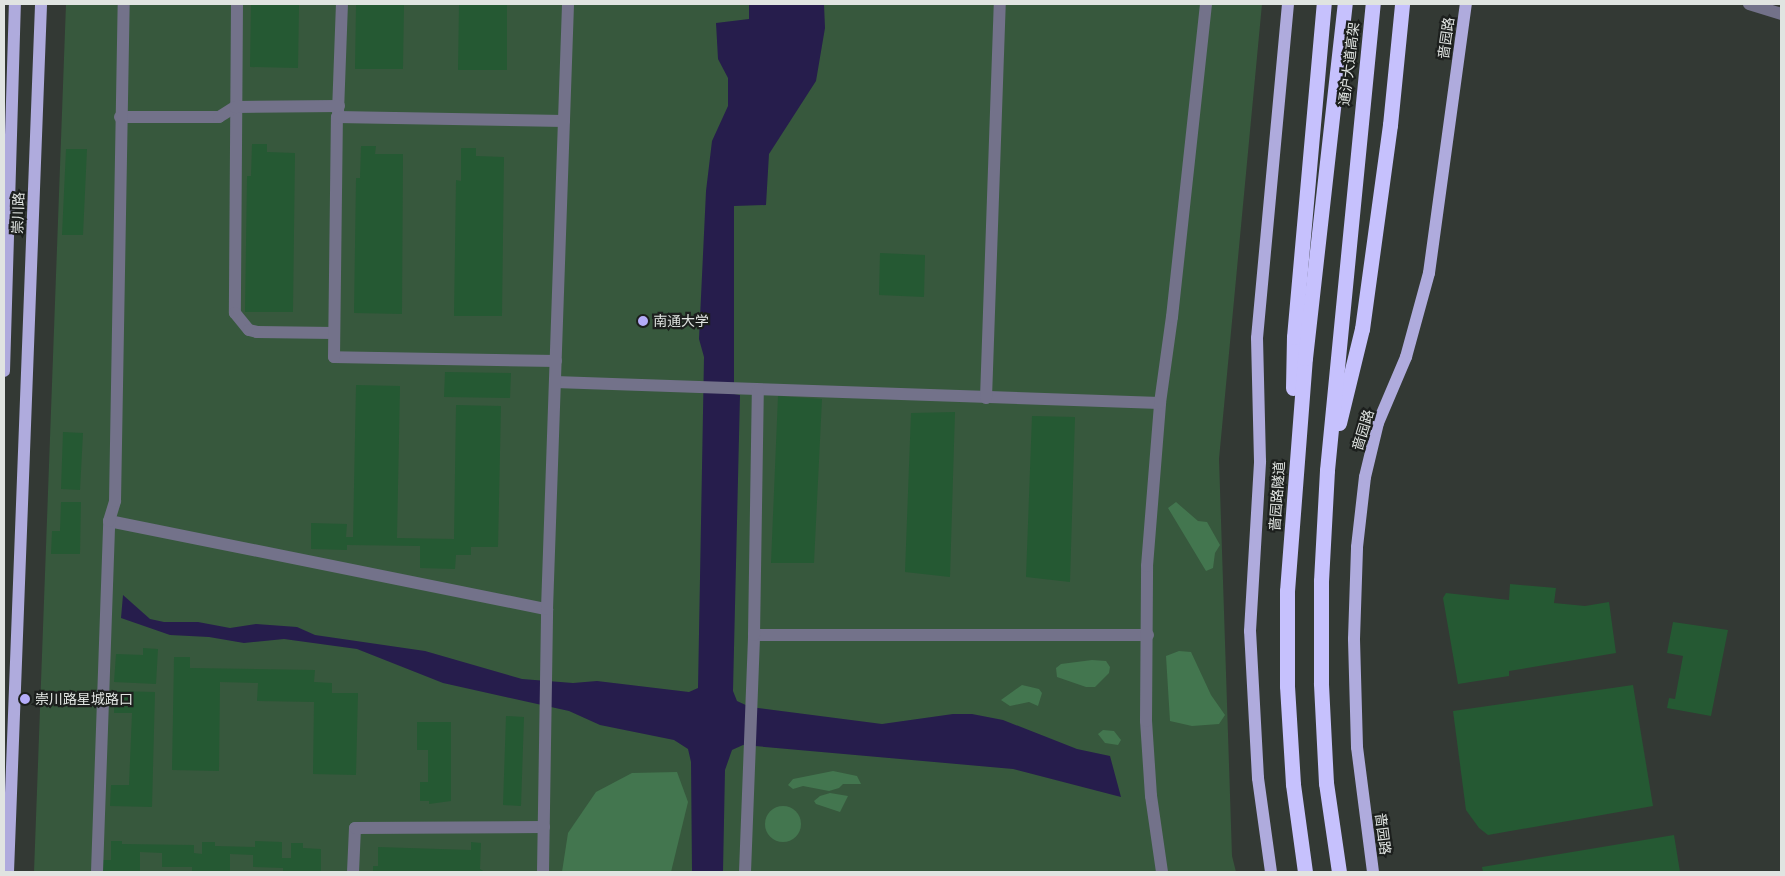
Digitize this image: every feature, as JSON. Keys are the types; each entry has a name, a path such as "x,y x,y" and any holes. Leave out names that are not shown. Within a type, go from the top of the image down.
{"highway":[{"path":"1292,505 1294,337 1324,4"},
{"name":"通沪大道高架","path":"1331,123 1345,4"},
{"name":"通沪大道高架","path":"1327,470 1358,129 1373,4"},
{"path":"1339,872 1326,783 1321,682 1321,581 1327,470 1362,329 1390,125 1402,4"},
{"name":"啬园路隧道","path":"1305,872 1293,784 1287,686 1292,505 1331,123"}],"main road":[{"name":"崇川路","path":"4,370 15,4"},
{"name":"崇川路","path":"8,872 6,851 41,4"},
{"path":"1270,872 1258,778 1250,631 1260,461 1257,338 1288,4"},
{"name":"啬园路","path":"1373,872 1357,747 1354,639 1357,547 1365,477 1378,423 1406,357 1430,273 1466,4"}],"street":[{"path":"97,872 109,521 115,501 120,117 124,4"},
{"path":"237,4 235,313 249,330 257,332 334,333"},
{"path":"342,4 338,112 334,357 556,361"},
{"path":"543,872 547,609 568,4"},
{"path":"986,398 1000,4"},
{"path":"1162,872 1150,796 1146,721 1147,566 1160,403 1172,317 1206,4"},
{"path":"1749,4 1781,14"},
{"path":"120,117 219,117 235,107 564,121"},
{"path":"555,382 1160,403"},
{"path":"745,872 754,635 758,390"},
{"path":"109,521 547,609"},
{"path":"754,635 1148,635"},
{"path":"353,872 355,828 544,827"}],"green space":[{"name":"南通大学","path":"66,4 1262,4 1219,459 1232,856 1236,872 34,872"},
{"path":"1176,502 1198,521 1207,522 1220,545 1215,553 1213,568 1206,571 1168,508"},
{"path":"1179,651 1191,652 1211,695 1225,715 1219,724 1192,726 1170,721 1166,656"},
{"path":"1092,660 1106,661 1110,667 1109,673 1095,687 1086,687 1057,677 1056,668 1061,664"},
{"path":"1022,685 1039,689 1042,693 1038,706 1029,702 1010,706 1001,700"},
{"path":"1103,730 1114,731 1121,740 1118,745 1105,743 1098,734"},
{"path":"833,771 857,776 861,784 843,784 839,788 829,791 803,786 793,789 788,785 793,779"},
{"path":"677,772 688,802 671,872 562,872 568,833 596,792 632,773"},
{"path":"830,793 848,796 840,812 816,804 814,801 820,796"},
{"path":"783,806 796,811 801,824 796,837 783,842 770,837 765,824 770,811"}],"shaded area":[{"path":"749,4 824,4 825,28 816,81 769,154 766,205 734,206 734,394 740,395 733,691 737,701 750,707 882,724 953,714 972,714 1003,720 1077,749 1110,756 1121,797 1013,769 743,745 732,750 725,770 723,872 692,872 691,762 688,749 674,740 600,725 569,711 443,683 357,649 284,639 244,643 209,637 170,635 121,618 123,595 150,619 164,622 198,622 230,628 256,624 297,627 315,635 425,651 522,679 573,683 597,681 689,692 698,688 704,357 699,339 706,191 712,141 728,106 728,78 718,59 716,23 749,19"}],"building":[{"path":"251,4 299,4 298,68 250,67"},
{"path":"356,4 404,4 403,69 355,69"},
{"path":"459,4 507,4 507,70 458,70"},
{"path":"252,144 267,144 267,152 295,153 293,312 245,312 247,176 251,176"},
{"path":"361,146 376,146 375,154 403,154 402,314 354,313 356,178 360,178"},
{"path":"461,148 476,148 476,156 504,157 502,316 454,316 456,180 461,181"},
{"path":"66,149 87,149 83,235 62,235"},
{"path":"880,253 925,255 924,297 879,295"},
{"path":"445,372 511,373 510,398 444,397"},
{"path":"356,385 400,386 397,538 454,539 456,405 501,406 498,547 471,547 471,555 456,555 455,569 420,568 420,546 347,545 347,550 311,549 311,523 347,524 346,537 353,537"},
{"path":"778,396 822,399 814,563 771,563"},
{"path":"955,412 950,577 905,572 911,413"},
{"path":"1032,416 1075,417 1070,582 1026,577"},
{"path":"63,432 83,433 80,490 61,489"},
{"path":"61,502 81,502 80,554 51,554 52,531 60,531"},
{"path":"1510,584 1556,588 1554,603 1585,606 1609,602 1616,653 1509,671 1509,676 1458,684 1443,598 1446,593 1509,600"},
{"path":"1673,622 1728,630 1711,716 1667,708 1669,698 1675,699 1683,656 1667,653"},
{"path":"143,648 158,649 156,684 114,682 116,654 143,655"},
{"path":"174,657 190,657 190,668 315,670 314,682 332,683 332,693 358,693 356,775 313,774 314,702 257,701 258,683 220,682 219,771 172,770"},
{"path":"1633,685 1653,806 1488,835 1479,828 1466,810 1453,711"},
{"path":"115,691 155,692 152,807 110,806 111,785 129,785 132,713 114,713"},
{"path":"506,716 524,717 521,806 503,805"},
{"path":"417,722 451,722 451,801 429,804 429,801 420,801 420,782 428,782 428,750 417,750"},
{"path":"1674,835 1680,872 1483,872 1482,867"},
{"path":"111,841 122,841 122,844 194,845 194,853 202,854 202,842 215,842 215,846 255,847 255,841 282,842 282,858 291,858 291,843 303,843 303,848 321,849 321,872 283,872 283,868 253,867 253,855 230,854 230,872 192,872 192,867 162,867 162,853 140,852 140,872 101,872 101,860 111,860"},
{"path":"471,842 481,843 480,869 485,872 373,872 373,866 378,866 378,847 471,850"}],"place":[{"name":"南通大学","path":"643,321"},
{"name":"崇川路星城路口","path":"25,699"}]}
